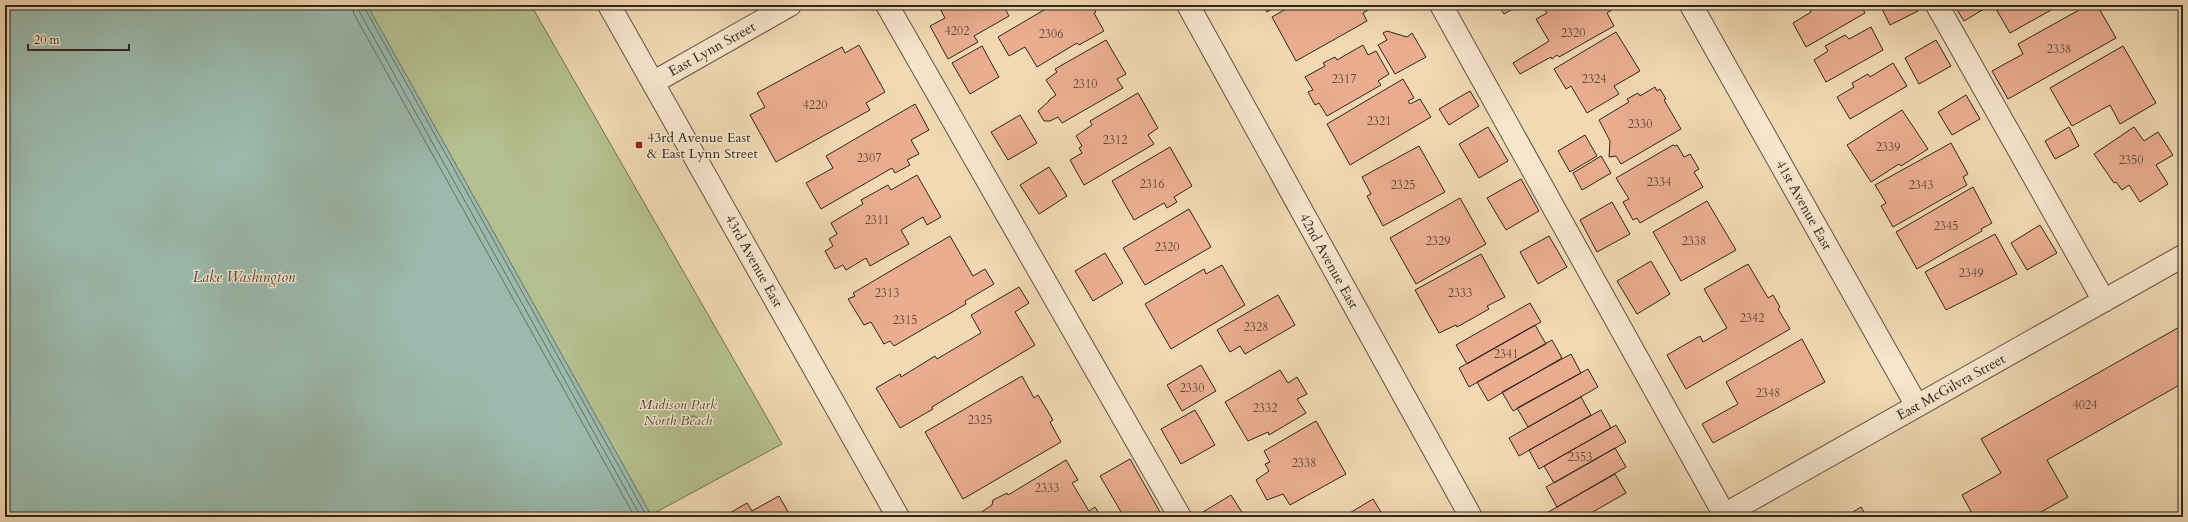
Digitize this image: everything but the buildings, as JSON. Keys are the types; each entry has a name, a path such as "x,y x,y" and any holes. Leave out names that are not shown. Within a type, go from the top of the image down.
{"street":[{"name":"43rd Avenue East","path":"609,5 654,82 898,517"},
{"name":"East Lynn Street","path":"654,82 790,5"},
{"path":"887,5 1180,517"},
{"name":"42nd Avenue East","path":"1188,5 1471,517"},
{"path":"1441,5 1722,516"},
{"name":"41st Avenue East","path":"1691,5 1917,406"},
{"path":"1937,5 2104,301"},
{"name":"East McGilvra Street","path":"1722,516 2183,256"}],"green space":[{"name":"Madison Park North Beach","path":"367,5 531,5 782,444 651,515"}],"water":[{"name":"Lake Washington","path":"5,5 367,5 651,515 648,517 5,517"}],"place":[{"name":"43rd Avenue East & East Lynn Street","path":"639,145"}]}
